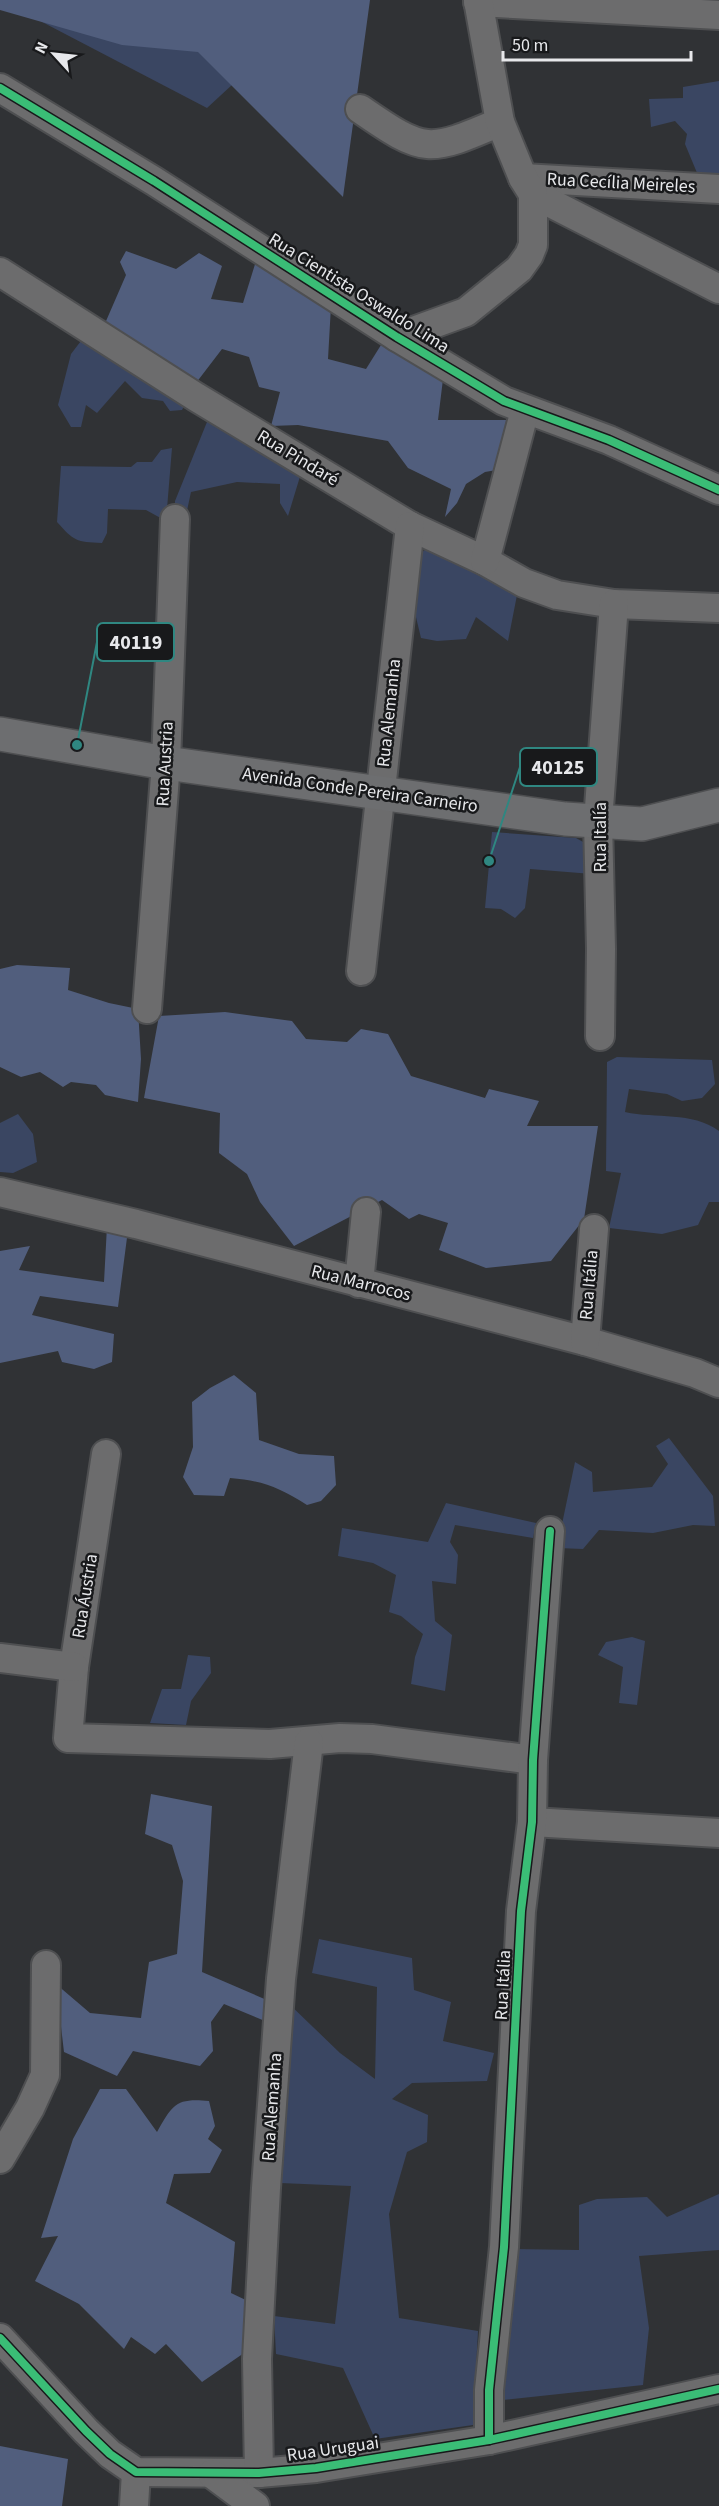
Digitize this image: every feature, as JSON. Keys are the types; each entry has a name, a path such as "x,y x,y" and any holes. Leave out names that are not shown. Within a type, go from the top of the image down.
{"main road":[{"name":"Avenida Conde Pereira Carneiro","path":"0,734 166,763 533,815 642,824 719,805"}],"street":[{"path":"397,337 466,312 519,269 533,245 528,186 500,122 478,1 719,15"},
{"name":"Rua Cientista Oswaldo Lima","path":"0,88 154,181 397,337 504,401 609,440 719,490"},
{"path":"360,109 391,131 421,145 453,142 500,122"},
{"path":"528,186 719,289"},
{"name":"Rua Cecília Meireles","path":"528,186 719,189"},
{"name":"Rua Pindaré","path":"0,272 196,397 410,526 485,561 524,583 557,595 614,604 719,608"},
{"path":"485,561 525,410"},
{"name":"Rua Austria","path":"147,1009 166,763 175,519"},
{"name":"Rua Alemanha","path":"361,971 410,526"},
{"name":"Rua Italía","path":"600,1036 601,949 598,821 614,604"},
{"name":"Rua Marrocos","path":"0,1192 136,1224 585,1341 695,1373 719,1383"},
{"path":"359,1283 366,1212"},
{"name":"Rua Itália","path":"585,1341 594,1229"},
{"name":"Rua Áustria","path":"106,1454 74,1667 68,1738 270,1744 309,1742"},
{"name":"Rua Itália","path":"489,2440 489,2390 504,2247 521,1911 531,1822 533,1760 550,1531"},
{"path":"0,1658 74,1667"},
{"path":"309,1742 340,1738 372,1739 533,1760"},
{"name":"Rua Alemanha","path":"259,2474 257,2359 266,2188 281,1979 309,1742"},
{"path":"531,1822 719,1833"},
{"path":"0,2159 30,2108 45,2075 46,1965"},
{"path":"0,2338 86,2431 110,2454 136,2472 134,2506"},
{"name":"Rua Uruguai","path":"136,2472 259,2474 316,2468 489,2440 719,2389"},
{"path":"212,2474 255,2506"}],"shaded area":[{"path":"0,0 324,0 207,108"},
{"path":"0,0 370,0 343,197 198,52 122,45 0,10"},
{"path":"719,81 719,182 700,180 685,144 687,134 675,121 651,127 649,99 683,98 683,87"},
{"path":"126,251 176,269 199,253 222,266 211,299 243,303 256,261 331,306 328,359 366,369 386,337 444,371 438,420 518,420 508,468 485,472 466,484 457,503 445,517 451,489 408,468 388,441 298,425 271,426 280,392 259,387 249,357 222,349 196,383 103,328 126,275 120,262"},
{"path":"84,337 196,383 182,410 170,411 163,401 142,398 125,381 97,413 86,405 81,427 71,427 58,405 71,354"},
{"path":"209,417 302,470 288,516 280,503 280,484 237,482 191,492 185,520 175,519 175,501"},
{"path":"172,448 166,521 146,510 108,509 107,533 102,543 76,539 57,522 61,466 131,467 137,462 152,462 161,450"},
{"path":"432,544 517,595 508,641 476,617 466,639 437,641 421,638 404,567"},
{"path":"492,832 576,838 592,847 592,874 530,869 525,908 515,918 501,909 485,908"},
{"path":"17,965 70,968 68,990 109,1003 138,1009 141,1059 138,1102 105,1095 96,1085 71,1082 63,1087 40,1072 21,1077 0,1067 0,969"},
{"path":"225,1012 292,1021 306,1039 347,1042 361,1029 388,1034 411,1076 485,1098 489,1089 539,1101 527,1126 598,1126 584,1219 551,1261 486,1268 439,1250 448,1223 419,1214 409,1219 382,1200 294,1246 260,1202 247,1174 219,1153 220,1113 144,1098 159,1016"},
{"path":"617,1057 712,1060 715,1084 702,1098 682,1101 667,1094 629,1089 625,1112 686,1118 719,1131 719,1202 709,1202 698,1225 662,1234 609,1228 621,1173 606,1171 607,1062"},
{"path":"18,1114 33,1134 37,1162 13,1173 0,1172 0,1123"},
{"path":"107,1226 128,1230 118,1307 40,1296 32,1315 114,1334 112,1362 94,1369 62,1362 58,1351 0,1363 0,1251 30,1246 19,1270 104,1282"},
{"path":"234,1375 256,1393 259,1440 299,1454 334,1456 336,1485 321,1501 307,1505 270,1486 230,1478 224,1496 194,1495 183,1477 193,1447 192,1402 210,1388"},
{"path":"669,1438 713,1496 715,1526 693,1525 653,1533 599,1530 583,1549 557,1548 575,1462 592,1472 593,1492 652,1487 668,1464 656,1446"},
{"path":"446,1503 536,1523 533,1538 455,1525 450,1542 458,1555 456,1584 432,1581 435,1621 452,1635 445,1691 411,1684 415,1657 423,1634 401,1616 389,1612 396,1575 373,1563 338,1556 342,1528 428,1542"},
{"path":"632,1637 645,1641 637,1705 619,1703 623,1667 598,1655 606,1642"},
{"path":"188,1655 210,1657 211,1673 191,1701 186,1725 150,1723 162,1689 181,1689"},
{"path":"151,1794 212,1806 202,1972 269,2001 265,2021 224,2004 211,2022 213,2051 200,2066 133,2051 117,2076 64,2052 56,1984 90,2013 141,2018 149,1962 177,1954 183,1881 172,1845 145,1834"},
{"path":"319,1939 412,1958 414,1990 451,2002 443,2041 494,2053 487,2081 412,2083 392,2099 428,2115 427,2142 407,2152 389,2214 399,2318 478,2331 473,2425 375,2439 343,2368 276,2354 274,2316 335,2324 351,2186 280,2183 286,2001 340,2053 375,2079 377,1987 312,1973"},
{"path":"100,2089 126,2089 157,2132 172,2109 182,2102 209,2101 215,2126 208,2139 222,2150 210,2173 174,2174 166,2203 235,2242 231,2293 252,2303 244,2353 202,2382 166,2344 155,2354 131,2337 124,2349 79,2304 35,2281 58,2236 41,2238 73,2139"},
{"path":"719,2194 719,2250 639,2256 649,2328 643,2385 503,2400 512,2249 579,2250 579,2205 597,2199 647,2197 667,2217"},
{"path":"0,2446 68,2459 62,2506 0,2506"}],"cycle path":[{"path":"0,88 154,181 397,337 504,401 609,440 719,490"},
{"path":"489,2440 489,2390 504,2247 521,1911 532,1822 533,1760 550,1531"},
{"path":"0,2338 86,2431 110,2454 136,2472 259,2473 316,2468 489,2440 719,2389"}],"place":[{"name":"40119","path":"77,745"},
{"name":"40125","path":"489,861"}]}
